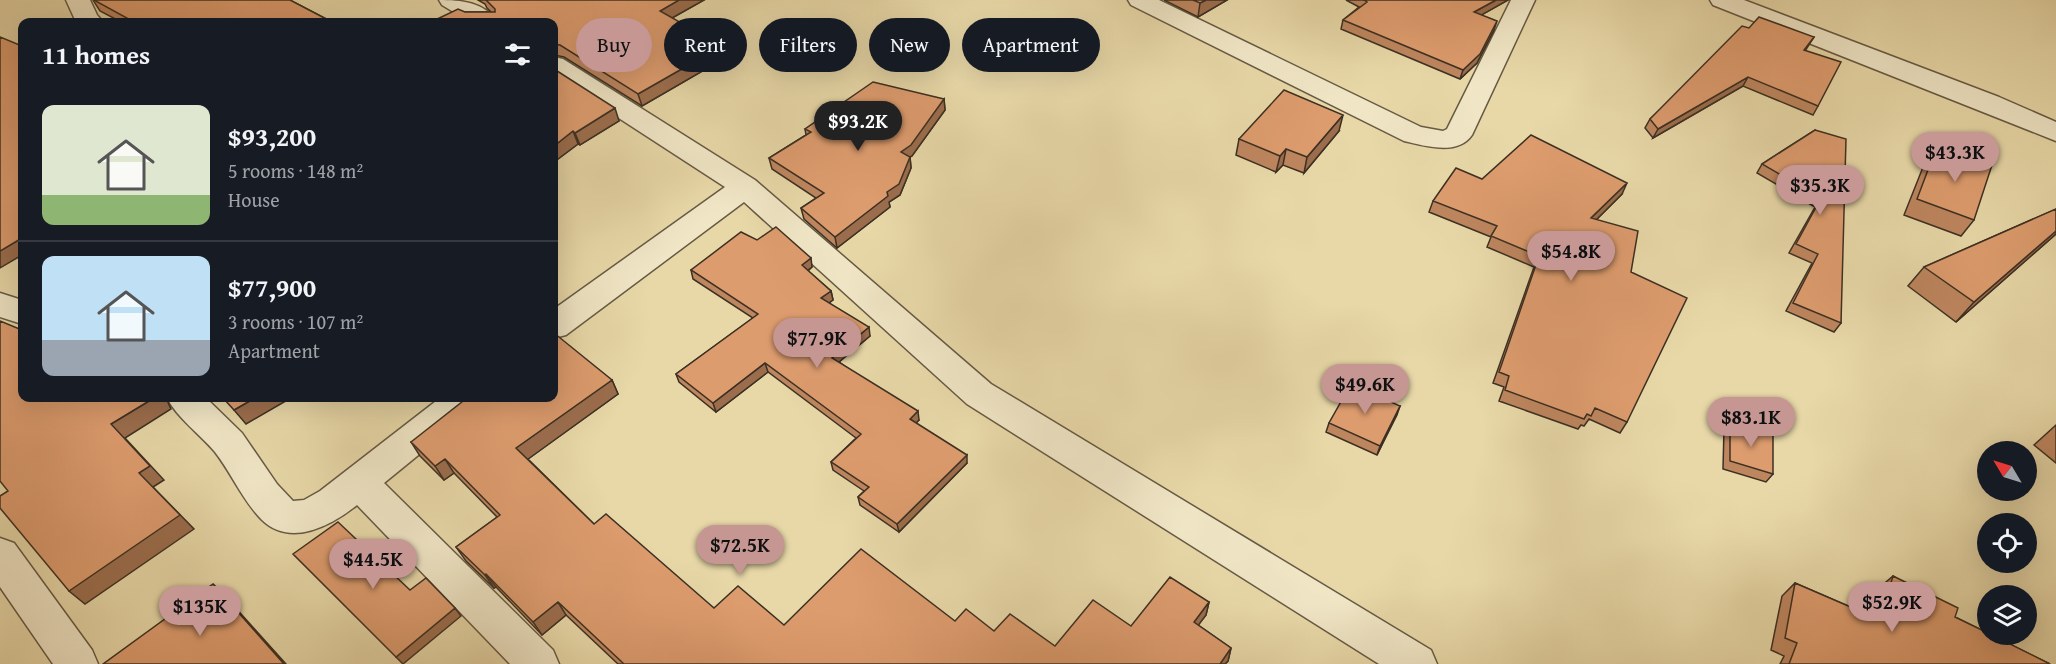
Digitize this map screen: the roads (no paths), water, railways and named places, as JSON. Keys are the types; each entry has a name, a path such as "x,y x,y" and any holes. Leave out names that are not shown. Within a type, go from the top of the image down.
{"street":[{"path":"78,0 86,18"},
{"path":"451,0 480,18"},
{"path":"1140,0 1414,135 1445,140 1458,135 1523,0"},
{"path":"1722,0 1989,103 2056,132"},
{"path":"558,68 746,187 979,394 1416,664"},
{"path":"558,317 567,298 746,187"},
{"path":"0,305 18,311"},
{"path":"188,402 234,449 272,504 282,514 297,517 313,514 329,505 459,402"},
{"path":"359,482 538,664"},
{"path":"0,555 77,664"}]}
